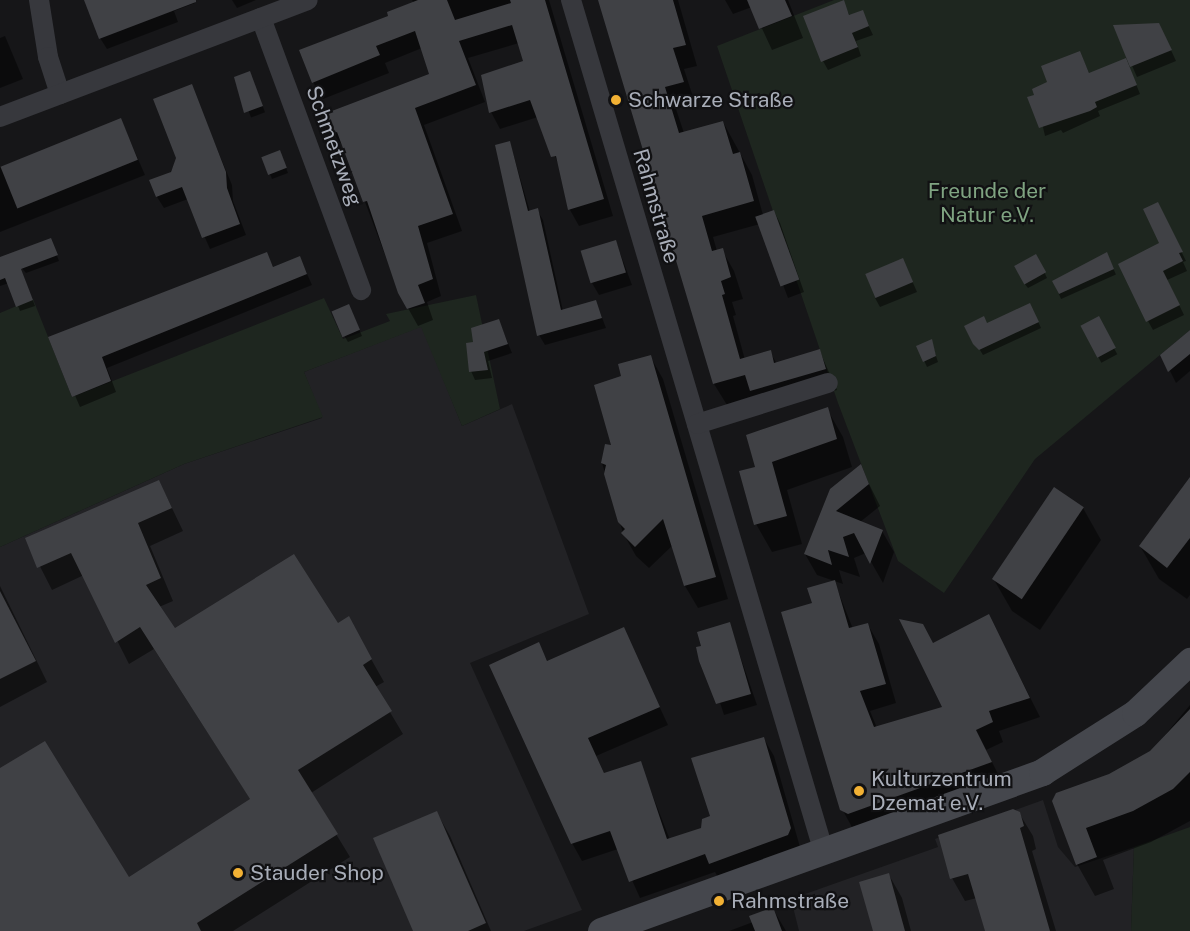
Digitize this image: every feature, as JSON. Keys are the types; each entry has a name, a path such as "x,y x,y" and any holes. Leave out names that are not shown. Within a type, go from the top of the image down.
{"main road":[{"path":"601,931 823,849 1042,772 1135,713 1190,662"}],"street":[{"path":"39,0 48,57 60,94"},
{"path":"0,117 308,0"},
{"name":"Rahmstraße","path":"571,0 823,849"},
{"name":"Schmetzweg","path":"261,18 361,290"},
{"path":"697,424 828,383"}],"shaded area":[{"path":"422,326 462,426 512,404 589,614 470,663 582,910 524,931 0,931 0,547 184,464 322,418 304,372"},
{"path":"1043,800 1058,847 1075,867 1134,847 1131,931 799,931 791,899 938,847 935,839"}],"green space":[{"name":"Freunde der Natur e.V.","path":"834,0 1190,0 1190,330 1035,459 944,593 898,561 838,403 717,46"},
{"path":"476,295 500,409 462,426 421,327 304,372 323,417 184,464 0,547 0,313 33,299 72,397 324,298 343,339 390,321 386,314"},
{"path":"1190,827 1190,931 1131,931 1134,847"}],"building":[{"path":"84,0 196,0 196,2 99,39"},
{"path":"418,0 447,0 455,20 511,3 510,0 545,0 604,199 568,210 556,156 551,157 530,100 489,113 481,75 523,61 512,25 459,41 476,85 415,108 453,214 418,226 433,279 418,285 425,303 407,309 398,293 367,201 363,202 337,132 331,134 324,114 429,74 415,31 376,46 380,55 312,83 299,50 388,16 387,12"},
{"path":"598,0 673,0 686,45 673,48 684,82 665,87 679,133 723,121 733,154 740,152 754,201 702,216 712,251 723,248 731,277 721,281 725,294 722,295 740,359 771,350 774,363 820,349 826,369 750,391 745,375 713,384"},
{"path":"747,0 785,0 792,16 759,29"},
{"path":"844,0 849,15 863,10 869,26 852,33 858,47 821,62 803,16"},
{"path":"1159,23 1172,50 1130,67 1113,25"},
{"path":"1080,51 1089,73 1126,58 1137,85 1095,102 1097,107 1090,111 1039,128 1027,97 1034,95 1032,89 1047,82 1041,66"},
{"path":"250,71 263,106 244,113 234,77"},
{"path":"192,84 226,172 227,188 240,224 202,238 182,187 156,197 149,180 171,172 176,158 153,99"},
{"path":"121,118 138,160 17,208 0,167"},
{"path":"510,141 528,211 538,208 561,310 596,300 602,318 537,336 495,145"},
{"path":"280,150 287,168 268,175 261,157"},
{"path":"1158,202 1183,252 1179,253 1183,261 1163,271 1180,305 1146,322 1118,264 1159,243 1143,209"},
{"path":"774,210 799,280 781,286 755,217"},
{"path":"51,238 58,255 21,269 33,300 16,307 5,278 0,280 0,257"},
{"path":"616,240 626,273 591,283 581,251"},
{"path":"267,252 273,267 300,256 307,274 102,357 111,381 72,397 48,337"},
{"path":"1107,252 1114,269 1059,294 1052,281"},
{"path":"1036,254 1046,272 1024,284 1014,266"},
{"path":"903,258 913,282 875,298 865,274"},
{"path":"1030,303 1039,322 979,350 973,344 964,326 984,316 987,323"},
{"path":"349,304 360,330 342,337 332,311"},
{"path":"1099,316 1116,348 1097,358 1080,326"},
{"path":"499,319 508,344 484,352 488,370 469,372 466,343 473,342 471,328"},
{"path":"1190,330 1190,354 1168,372 1160,355"},
{"path":"932,339 936,356 923,362 916,346"},
{"path":"651,355 716,577 684,586 663,519 635,547 621,533 625,529 618,522 604,474 606,465 601,463 605,444 611,445 594,385 621,376 618,364"},
{"path":"828,407 837,439 772,462 787,516 754,525 739,471 755,467 746,435"},
{"path":"861,464 869,484 836,511 883,530 870,564 854,533 843,537 849,557 828,550 832,565 804,554 830,489"},
{"path":"1190,477 1190,538 1167,568 1139,546"},
{"path":"159,480 172,508 138,523 161,578 146,585 175,628 294,554 338,623 349,616 372,659 363,665 392,711 298,770 338,834 197,923 201,931 0,931 0,768 45,741 129,877 250,799 140,627 115,643 71,553 37,568 25,538"},
{"path":"1054,487 1084,507 1022,599 992,579"},
{"path":"835,580 849,628 868,623 886,684 860,691 874,727 942,707 899,619 923,624 933,643 989,614 1030,698 989,711 993,722 976,730 992,762 848,814 840,810 781,612 812,603 807,588"},
{"path":"0,591 36,661 0,679"},
{"path":"730,622 751,694 716,704 699,661 696,647 701,646 697,632"},
{"path":"624,627 660,707 588,738 604,773 641,761 667,839 701,828 702,819 710,816 691,758 764,737 791,828 788,835 709,864 705,854 629,882 610,831 571,844 489,665 539,642 547,661"},
{"path":"1190,709 1190,772 1173,789 1133,811 1086,828 1097,857 1076,865 1052,801 1056,793 1109,774 1150,751"},
{"path":"1013,809 1020,812 1024,826 1020,828 1050,931 985,931 968,874 950,879 938,835"},
{"path":"437,811 486,923 468,931 413,931 373,838"},
{"path":"889,873 905,931 873,931 859,882"},
{"path":"773,907 782,931 755,931 749,916"}],"place":[{"name":"Schwarze Straße","path":"616,100"},
{"name":"Kulturzentrum Dzemat e.V.","path":"859,791"},
{"name":"Stauder Shop","path":"238,873"},
{"name":"Rahmstraße","path":"719,901"}]}
